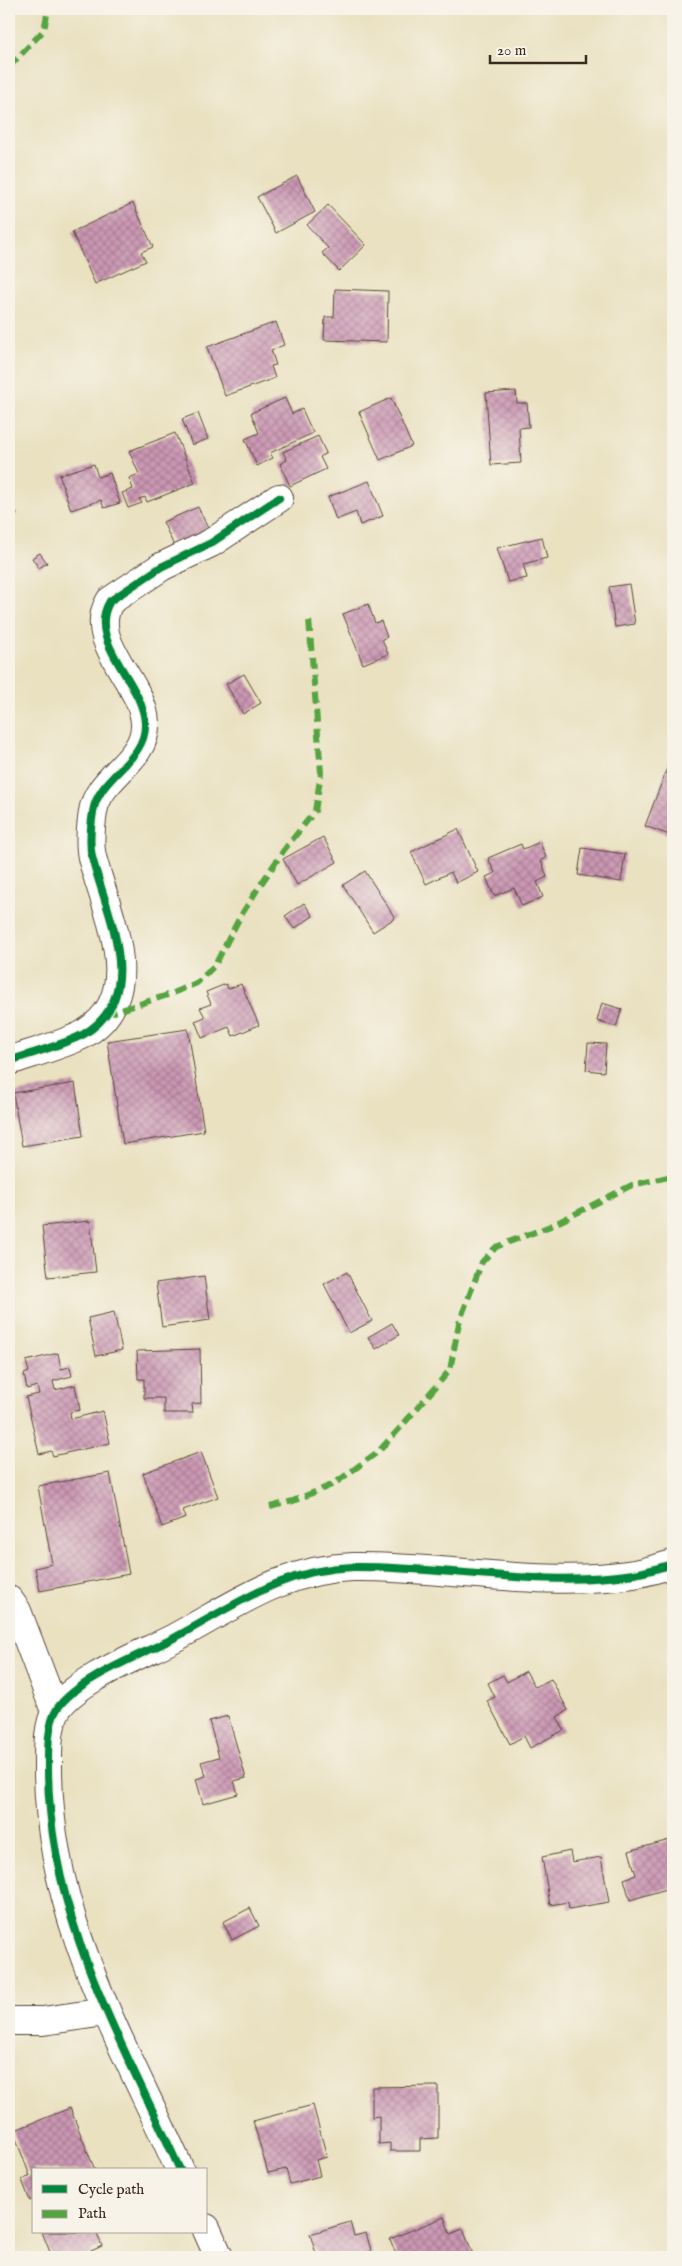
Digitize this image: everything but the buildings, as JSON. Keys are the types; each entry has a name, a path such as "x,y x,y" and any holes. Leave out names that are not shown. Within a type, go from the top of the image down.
{"street":[{"path":"9,1061 84,1034 105,1015 118,994 119,955 92,855 93,809 99,794 128,762 144,738 145,722 141,702 103,631 104,610 110,601 161,567 211,542 279,498"},
{"path":"179,2168 105,2012 79,1942 57,1868 48,1808 48,1745 55,1711 71,1693 98,1676 176,1637 264,1587 306,1573 351,1567 524,1576 591,1577 635,1574 673,1564"},
{"path":"9,1600 17,1611 55,1711"},
{"path":"9,2022 43,2021 105,2012"},
{"path":"208,2232 220,2257"}],"marked path":[{"path":"9,67 44,30 48,9"},
{"path":"105,1015 171,994 197,983 215,965 240,917 257,890 284,850 315,811 321,773 309,619"},
{"path":"270,1507 293,1501 334,1484 379,1451 400,1428 450,1370 459,1323 472,1288 482,1262 496,1247 553,1225 632,1185 673,1176"}],"cycle path":[{"path":"9,1061 58,1045 84,1034 104,1017 115,997 119,975 118,952 113,927 91,852 90,840 93,812 97,799 104,788 138,748 144,736 145,723 142,707 117,662 105,631 104,616 110,601 161,567 211,543 279,498"},
{"path":"179,2168 92,1977 75,1928 61,1877 52,1825 48,1770 51,1723 57,1709 66,1698 94,1678 174,1638 259,1591 304,1574 327,1569 353,1567 564,1579 634,1574 673,1564"}]}
